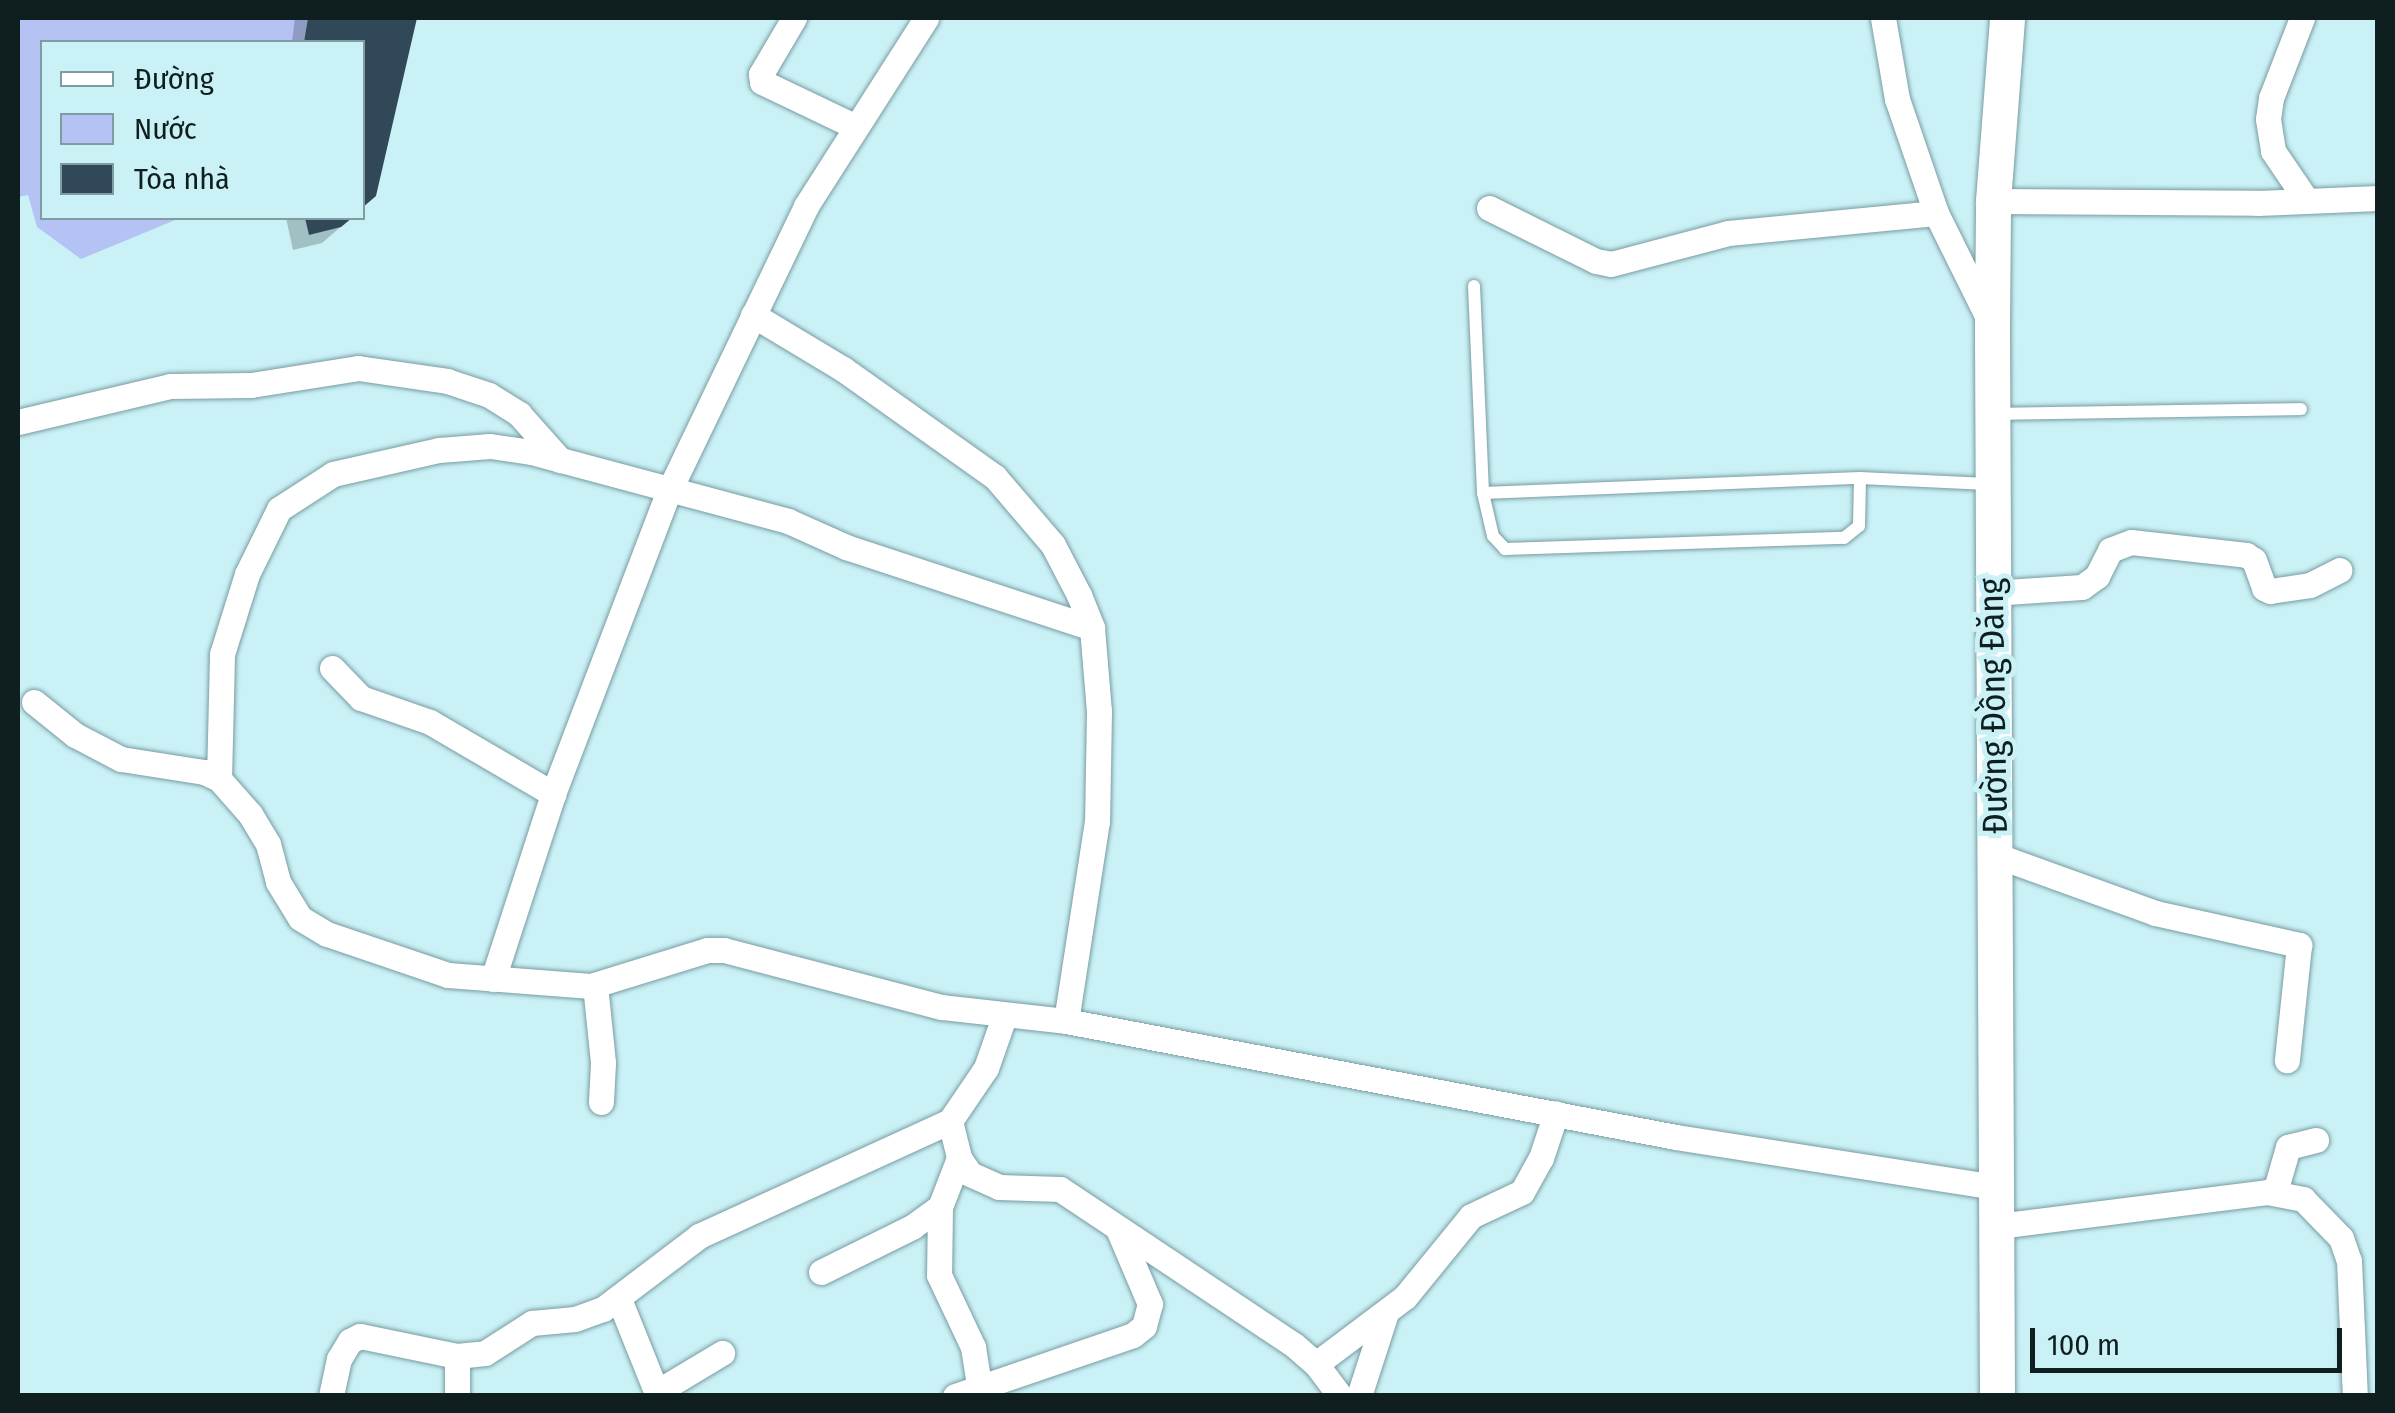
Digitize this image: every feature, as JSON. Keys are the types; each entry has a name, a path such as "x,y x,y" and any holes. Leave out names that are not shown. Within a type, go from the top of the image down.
{"main road":[{"name":"Đường Đồng Đăng","path":"1997,1396 1992,324 1993,201 2008,18"}],"street":[{"path":"794,18 761,74 762,82 854,126"},
{"path":"493,978 553,794 669,491 806,206 926,18"},
{"path":"1882,18 1898,100 1936,213 1992,324"},
{"path":"2302,18 2268,119 2277,160 2307,201"},
{"path":"1993,201 2258,203 2378,198"},
{"path":"1489,208 1596,262 1612,264 1728,233 1936,213"},
{"path":"754,315 844,369 995,478 1053,544 1092,628 1099,710 1096,821 1066,1021"},
{"path":"18,422 128,400 170,386 251,385 358,368 447,381 489,394 519,414 560,460"},
{"path":"219,779 222,654 252,561 279,509 332,474 440,450 490,446 560,460 788,522 846,548 1092,628"},
{"path":"1991,593 2082,587 2090,584 2110,550 2131,542 2246,556 2254,560 2264,588 2270,591 2310,585 2339,570"},
{"path":"332,668 362,698 430,722 553,794"},
{"path":"34,702 74,736 122,759 204,772 219,779 250,814 268,844 278,882 300,918 326,934 460,978 596,986 707,950 724,950 942,1007 1066,1021 1556,1113 1995,1187"},
{"path":"1995,855 2117,902 2300,945 2287,1060"},
{"path":"596,986 604,1063 602,1102"},
{"path":"331,1396 339,1359 350,1341 360,1336 457,1356 485,1353 532,1323 575,1318 619,1300 699,1236 950,1121 986,1068 1004,1017"},
{"path":"1316,1364 1385,1316 1442,1256 1471,1216 1522,1192 1541,1158 1556,1113"},
{"path":"950,1121 959,1158 984,1183 1060,1189 1216,1289 1316,1364 1340,1396"},
{"path":"2275,1192 2288,1147 2316,1140"},
{"path":"959,1158 940,1207 939,1275 973,1347 979,1384"},
{"path":"1998,1226 2275,1192 2304,1199 2341,1238 2353,1298 2355,1396"},
{"path":"820,1272 912,1227 940,1207"},
{"path":"955,1396 979,1384 1133,1336 1144,1326 1150,1304 1118,1228"},
{"path":"619,1300 657,1394 722,1353"},
{"path":"1359,1396 1385,1316"},
{"path":"457,1356 457,1396"}],"lane":[{"path":"1474,286 1483,493 1493,536 1506,550 1844,538 1859,526 1860,478"},
{"path":"1993,414 2301,409"},
{"path":"1483,493 1860,478 1992,484"}],"water":[{"path":"18,18 308,18 304,40 40,40 40,220 175,220 81,259 37,227 28,195 18,197"}],"building":[{"path":"308,18 417,18 376,196 365,205 365,40 304,40"},
{"path":"305,220 350,220 341,227 309,235"}]}
